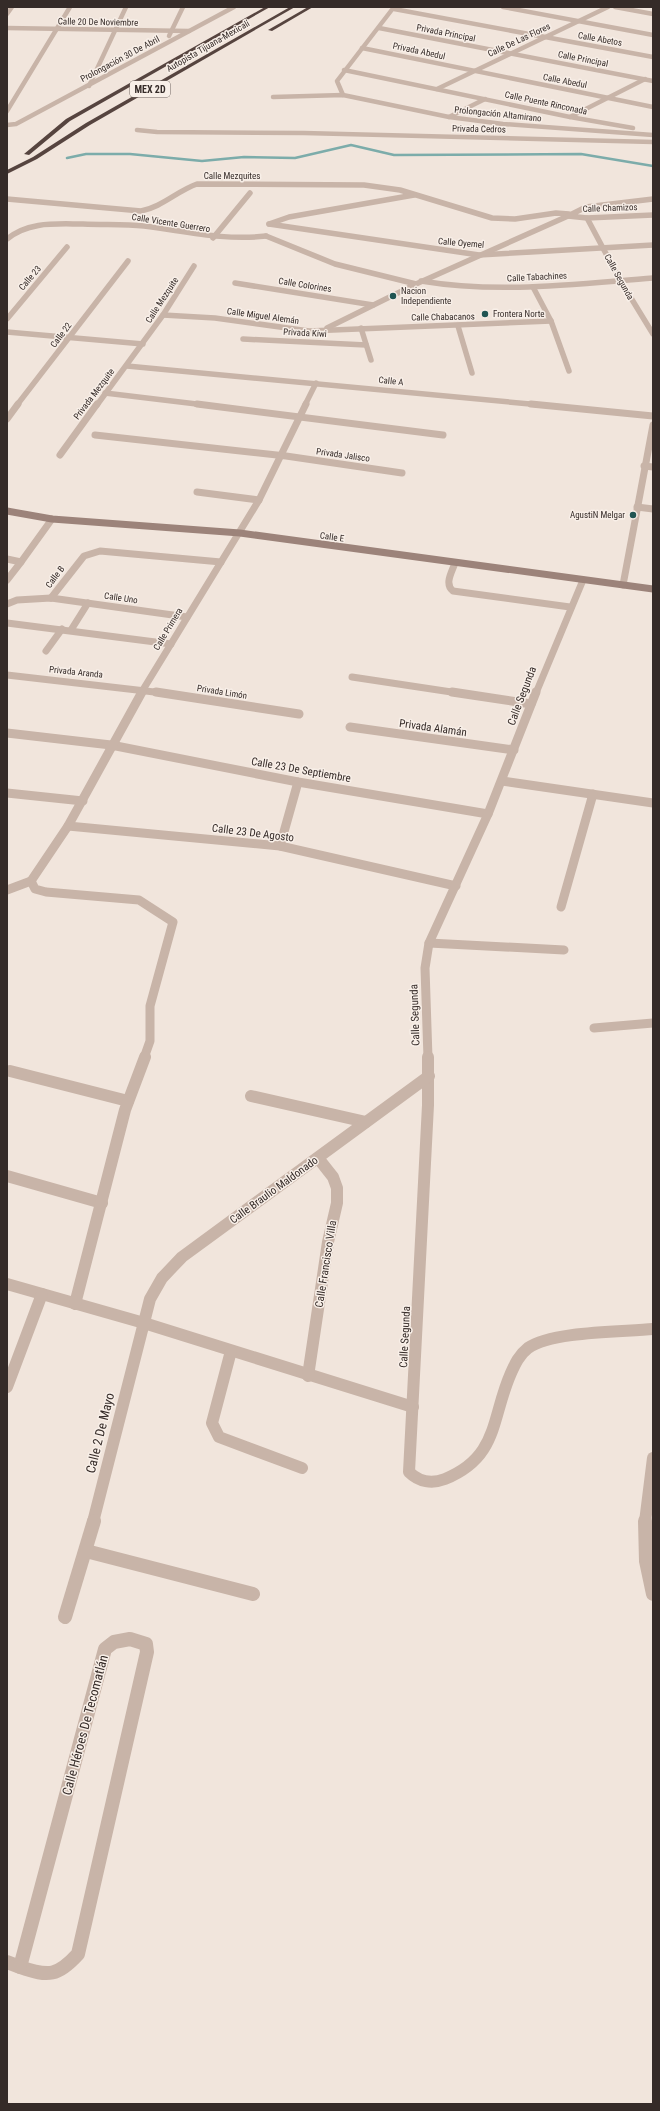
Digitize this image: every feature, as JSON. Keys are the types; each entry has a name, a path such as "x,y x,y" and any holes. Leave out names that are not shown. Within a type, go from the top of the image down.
{"highway":[{"path":"27,154 68,120 268,7"},
{"name":"Autopista Tijuana-Mexicali","path":"21,158 282,7"},
{"name":"Autopista Tijuana-Mexicali","path":"7,172 35,158 88,124 293,7"},
{"path":"262,34 311,7"},
{"path":"35,158 68,142 183,78"},
{"path":"7,165 14,161"}],"main road":[{"name":"Calle E","path":"7,511 52,519 240,533 653,589"}],"street":[{"path":"7,14 12,7"},
{"path":"7,112 70,7"},
{"path":"89,86 126,7"},
{"path":"162,46 172,31 183,7"},
{"name":"Prolongación 30 De Abril","path":"7,125 14,125 234,7"},
{"path":"503,7 653,35"},
{"name":"Calle De Las Flores","path":"437,88 608,7"},
{"path":"615,7 653,14"},
{"path":"343,95 337,81 344,70 394,8"},
{"name":"Calle Abetos","path":"394,8 653,57"},
{"name":"Calle 20 De Noviembre","path":"7,28 188,31"},
{"name":"Privada Principal","path":"379,28 510,53"},
{"name":"Privada Abedul","path":"362,48 473,70"},
{"name":"Calle Principal","path":"510,53 653,81"},
{"name":"Calle Puente Rinconada","path":"344,70 437,88 570,117 653,131"},
{"name":"Calle Abedul","path":"473,70 653,107"},
{"path":"570,117 653,74"},
{"name":"Prolongación Altamirano","path":"273,97 343,95 449,117 528,126 653,135"},
{"path":"449,117 485,99"},
{"name":"Privada Cedros","path":"138,130 653,142"},
{"name":"Calle Mezquites","path":"7,199 133,211 150,210 159,207 188,186 207,183 352,184 379,186 417,195 492,218 515,219 556,213 568,215"},
{"path":"213,238 250,193"},
{"name":"Calle Mezquites","path":"269,224 289,217 417,195"},
{"path":"324,330 418,282 586,207 653,199"},
{"name":"Calle Chamizos","path":"568,215 587,218 653,215"},
{"name":"Calle Segunda","path":"587,218 620,280 653,334"},
{"name":"Calle Vicente Guerrero","path":"7,239 16,231 27,226 52,224 133,225 213,238 252,238 266,236"},
{"path":"266,236 262,233 269,224"},
{"name":"Calle Oyemel","path":"269,224 479,255 653,246"},
{"name":"Calle Tabachines","path":"266,236 335,264 418,282 460,287 533,287 653,278"},
{"name":"Calle 23","path":"8,316 67,247"},
{"name":"Calle 22","path":"7,419 128,261"},
{"name":"Calle Mezquite","path":"143,344 163,316 194,266"},
{"name":"Calle Colorines","path":"235,283 373,304"},
{"path":"533,287 551,321 569,371"},
{"name":"Calle Miguel Alemán","path":"163,316 215,318 295,330 361,328"},
{"name":"Calle Chabacanos","path":"361,328 458,326 551,321"},
{"path":"458,326 472,373"},
{"path":"361,328 371,360"},
{"path":"7,332 143,344"},
{"name":"Privada Kiwi","path":"242,339 366,345"},
{"name":"Privada Mezquite","path":"60,455 143,344"},
{"name":"Calle A","path":"127,366 653,416"},
{"name":"Calle Primera","path":"31,881 83,801 111,745 142,690 259,500 282,456 316,383"},
{"path":"105,393 443,434"},
{"path":"623,585 644,466 653,426"},
{"name":"Privada Jalisco","path":"95,435 282,456 402,473"},
{"path":"644,466 653,467"},
{"path":"198,492 259,500"},
{"path":"637,507 653,509"},
{"path":"7,580 52,519"},
{"name":"Calle B","path":"7,604 17,600 51,598 84,556 90,552 100,551 221,562"},
{"path":"7,559 21,562"},
{"path":"455,563 448,584 449,588 453,590 570,607"},
{"name":"Calle Segunda","path":"583,580 570,607 530,704 514,750 488,814 429,943 425,968 429,1076 409,1472 414,1478 423,1482 434,1482 448,1479 477,1460 487,1445 497,1420 516,1361 526,1349 541,1341 556,1337 653,1329"},
{"name":"Calle Uno","path":"51,598 187,617"},
{"path":"71,630 88,603"},
{"path":"7,623 171,644"},
{"path":"46,651 62,630"},
{"name":"Privada Aranda","path":"7,675 142,690"},
{"path":"352,677 530,704"},
{"name":"Privada Limón","path":"142,690 299,714"},
{"name":"Privada Alamán","path":"350,727 514,750"},
{"name":"Calle 23 De Septiembre","path":"7,733 111,745 298,782 488,814"},
{"path":"502,780 653,803"},
{"path":"280,846 298,782"},
{"path":"7,794 83,801"},
{"path":"562,907 593,794"},
{"name":"Calle 23 De Agosto","path":"68,826 280,846 456,886"},
{"path":"7,890 31,881 35,889 46,892 139,900 157,910 173,922 150,1006 148,1017 151,1036 149,1046 128,1101 75,1304"},
{"path":"429,943 564,950"},
{"path":"594,1028 653,1022"},
{"path":"10,1071 128,1101"},
{"name":"Calle Braulio Maldonado","path":"144,1323 150,1299 162,1278 182,1257 429,1076"},
{"path":"251,1096 366,1122"},
{"name":"Calle Francisco Villa","path":"308,1376 328,1242 337,1203 337,1188 333,1177 318,1158"},
{"path":"7,1176 102,1203"},
{"path":"7,1284 144,1323 308,1376 413,1407"},
{"path":"7,1387 11,1367 42,1294"},
{"name":"Calle 2 De Mayo","path":"65,1617 86,1551 144,1323"},
{"path":"231,1351 212,1423 214,1430 219,1437 302,1468"},
{"path":"653,1458 645,1511 649,1541 646,1575 653,1594"},
{"path":"86,1551 253,1594"},
{"name":"Calle Héroes De Tecomatlán","path":"118,1639 139,1640 146,1644 147,1652 78,1954 64,1969 42,1974 13,1965 105,1649 110,1642 118,1639"}],"waterway":[{"path":"67,158 86,154 130,154 202,161 244,157 295,158 351,145 394,155 581,154 653,166"}],"place":[{"name":"Nacion Independiente","path":"393,296"},
{"name":"Frontera Norte","path":"485,314"},
{"name":"AgustiN Melgar","path":"633,515"}]}
